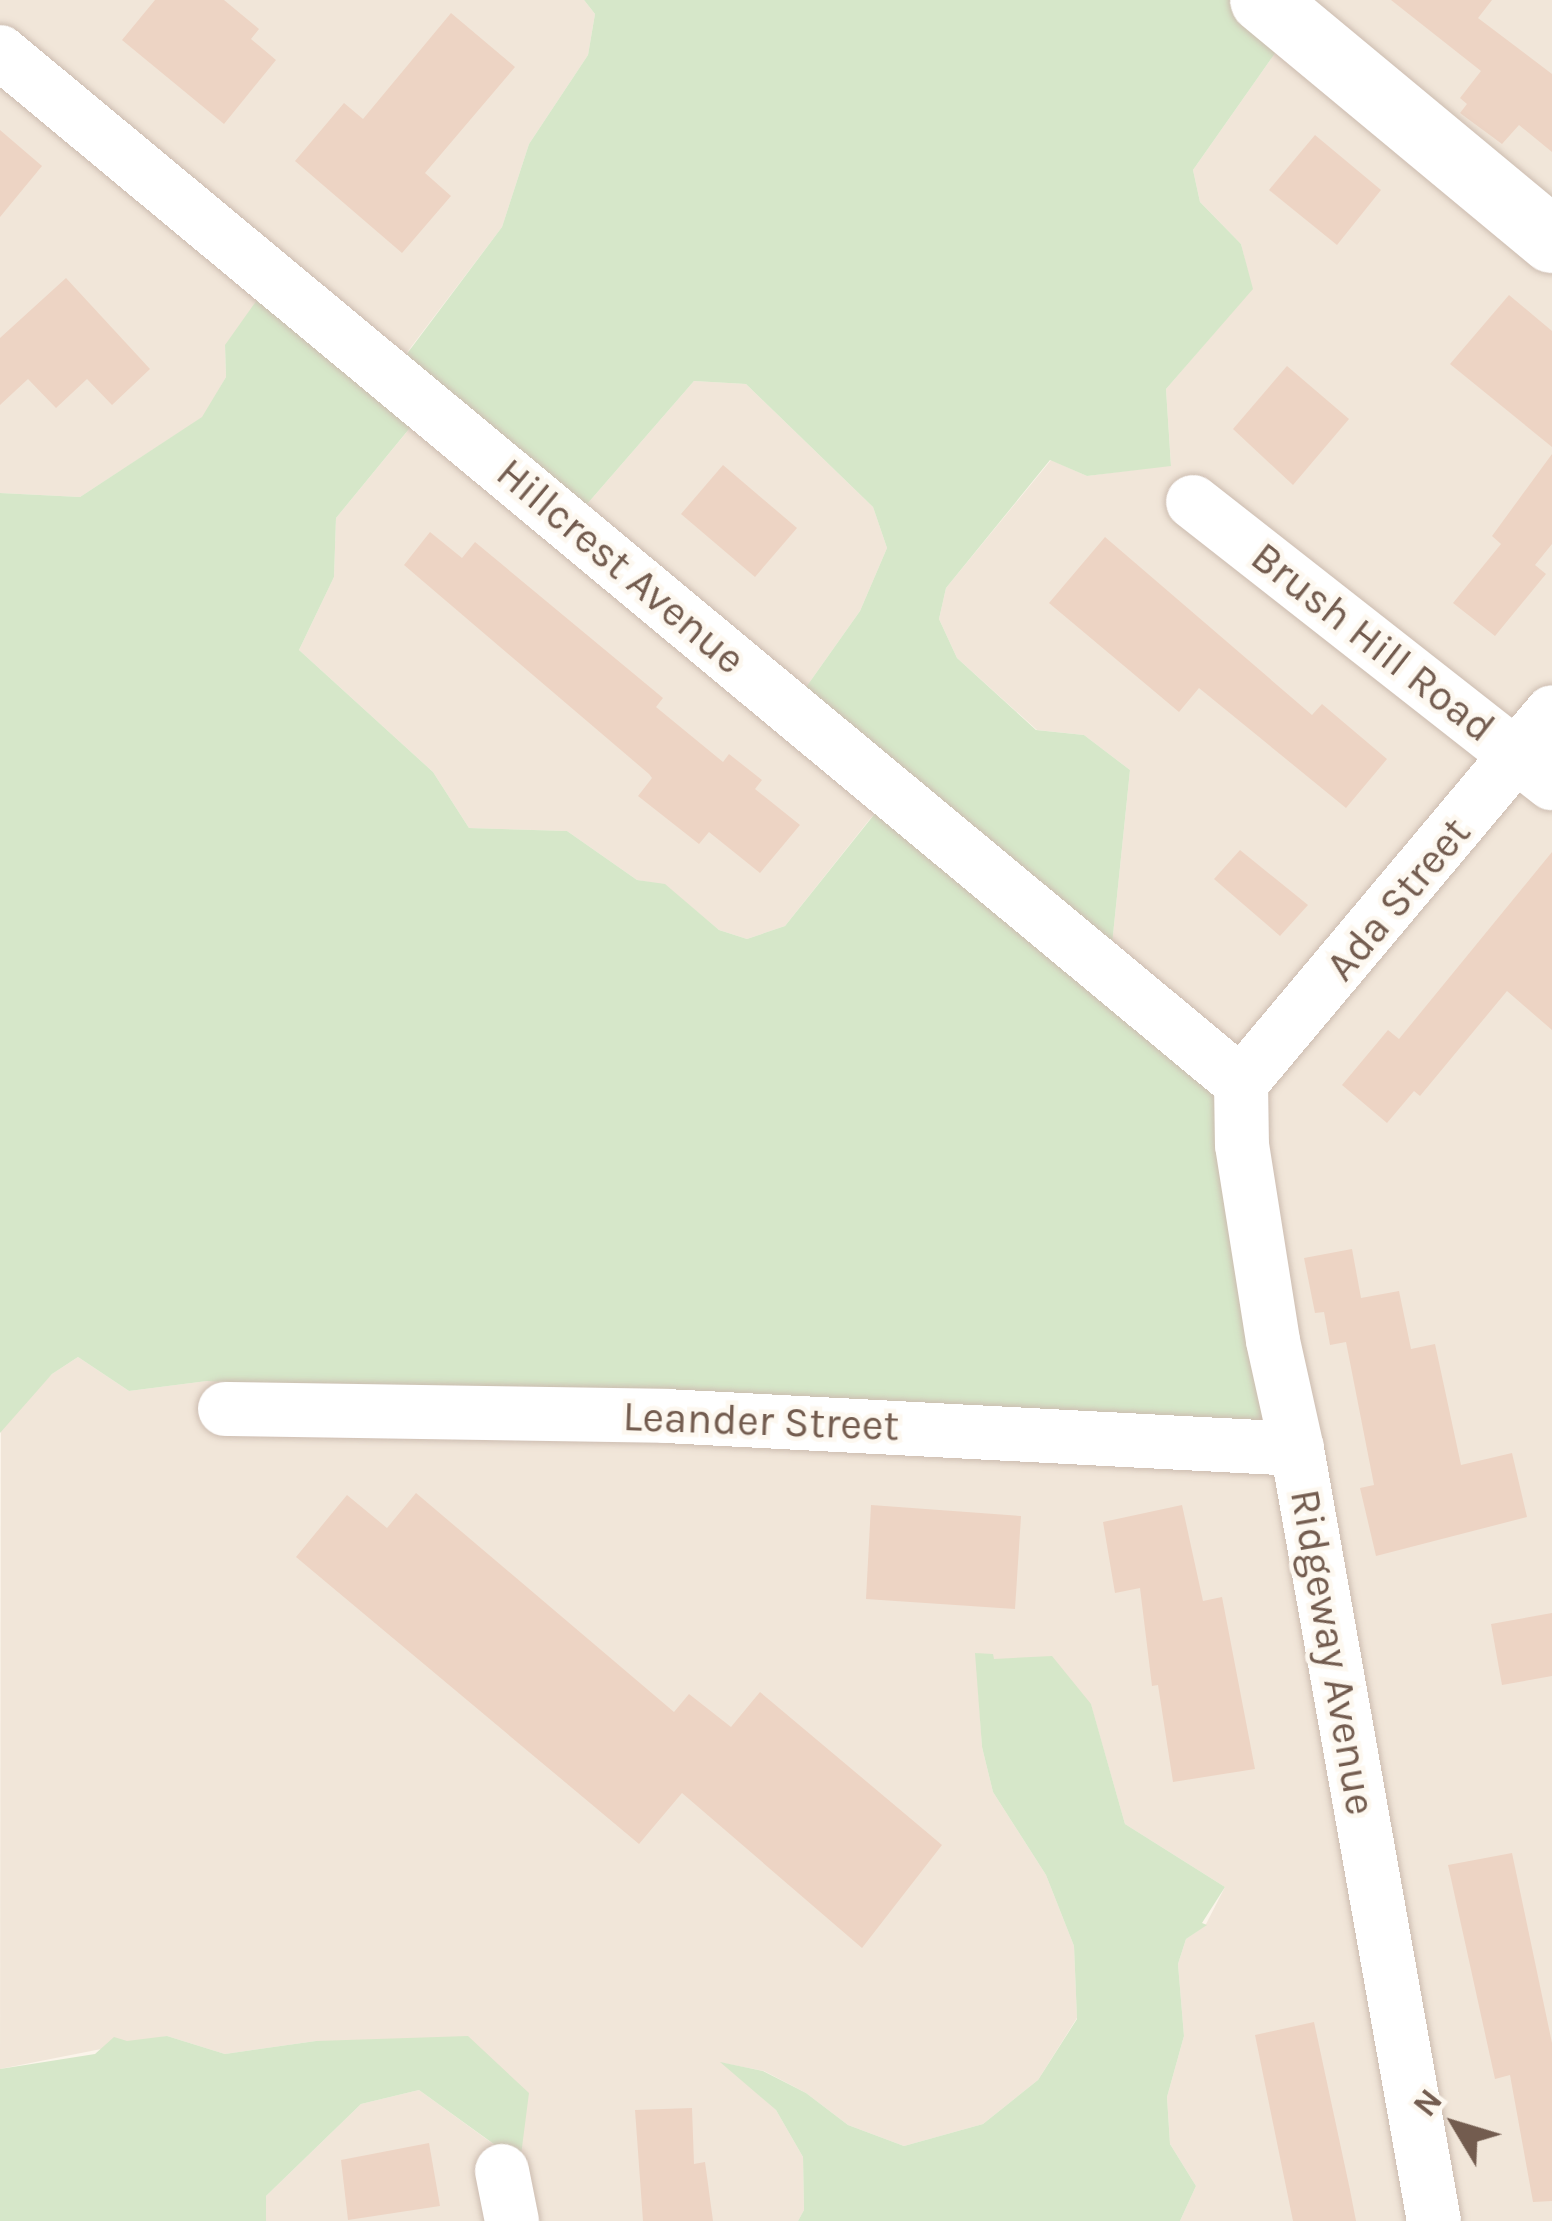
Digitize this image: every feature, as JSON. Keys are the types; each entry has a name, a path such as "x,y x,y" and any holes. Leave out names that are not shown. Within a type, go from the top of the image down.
{"street":[{"path":"1263,0 1552,240"},
{"name":"Hillcrest Avenue","path":"0,52 1241,1083"},
{"name":"Brush Hill Road","path":"1193,502 1536,770"},
{"name":"Ada Street","path":"1241,1083 1536,770 1552,712"},
{"name":"Ridgeway Avenue","path":"1241,1083 1242,1144 1273,1341 1297,1449 1435,2221"},
{"name":"Leander Street","path":"225,1409 666,1416 1297,1449"}],"shaded area":[{"path":"0,0 584,0 595,14 588,55 529,144 502,227 399,363 225,345 226,377 203,417 80,497 0,493"},
{"path":"1266,0 1552,0 1552,2221 1180,2221 1196,2186 1170,2144 1167,2097 1184,2036 1178,1964 1186,1939 1205,1926 1225,1887 1125,1824 1091,1705 976,1653 982,1747 993,1792 1046,1875 1074,1946 1077,2018 1038,2080 983,2124 904,2146 848,2125 806,2093 764,2071 723,2063 776,2110 803,2157 804,2210 798,2221 266,2221 266,2196 361,2104 419,2090 518,2162 528,2093 316,2041 225,2054 167,2036 0,2069 1,1427 52,1374 78,1357 129,1391 207,1381 1110,964 1130,770 1084,735 1037,730 957,658 939,619 946,588 1051,460 1087,476 1171,465 1166,389 1252,289 1241,244 1200,202 1193,170 1290,32"},
{"path":"694,381 746,384 873,507 887,548 860,611 797,700 893,790 785,926 747,939 719,930 665,885 637,880 567,831 469,828 433,772 299,650 334,577 336,518 433,400 581,511"}],"green space":[{"path":"584,0 1266,0 1290,32 1193,170 1200,202 1241,244 1253,289 1166,389 1171,466 1087,476 1050,460 946,588 939,619 957,658 1036,730 1084,735 1130,770 1110,964 1239,1076 1273,1437 591,1406 207,1381 129,1391 78,1357 52,1374 0,1433 0,493 80,497 202,417 226,377 225,345 274,276 400,363 502,227 529,144 588,55 595,14","holes":["694,381 746,384 873,507 887,548 860,611 797,700 893,791 785,926 747,939 719,930 665,884 637,880 567,831 469,828 433,772 299,650 334,577 336,518 432,401 581,511"]},
{"path":"975,1653 993,1654 994,1659 1052,1656 1091,1704 1125,1824 1225,1887 1202,1923 1207,1925 1186,1939 1178,1964 1184,2036 1167,2097 1170,2144 1196,2186 1180,2221 798,2221 804,2210 803,2157 776,2110 720,2062 763,2071 806,2093 848,2125 904,2146 983,2124 1038,2080 1077,2019 1074,1946 1046,1875 993,1792 982,1747"},
{"path":"167,2036 225,2054 316,2041 468,2036 529,2093 520,2163 419,2090 361,2104 266,2196 266,2221 0,2221 0,2069 95,2054 114,2037 127,2041"}],"building":[{"path":"155,0 224,0 259,29 251,39 276,60 224,124 122,40"},
{"path":"1391,0 1492,0 1478,18 1552,74 1552,152 1519,125 1502,144 1460,113 1467,104 1460,98 1481,71"},
{"path":"451,13 515,67 425,173 451,196 402,253 295,161 344,103 363,119"},
{"path":"0,130 42,166 0,217"},
{"path":"1315,135 1381,190 1337,245 1269,190"},
{"path":"66,278 150,369 112,405 87,379 56,408 28,379 0,405 0,338"},
{"path":"1509,295 1552,331 1552,447 1450,364"},
{"path":"1287,366 1349,419 1293,485 1233,429"},
{"path":"1552,454 1552,544 1535,565 1546,574 1495,636 1453,603 1501,544 1492,536"},
{"path":"723,465 797,528 755,577 681,514"},
{"path":"430,532 462,558 475,542 663,698 656,707 723,762 729,754 762,780 755,789 800,825 760,873 709,832 699,844 638,796 652,778 649,774 404,565"},
{"path":"1105,537 1312,715 1322,704 1387,759 1346,808 1199,688 1179,712 1049,603"},
{"path":"1240,850 1308,905 1280,936 1214,879"},
{"path":"1552,852 1552,1030 1507,991 1420,1096 1414,1091 1387,1123 1342,1085 1388,1030 1399,1039"},
{"path":"1352,1249 1361,1298 1399,1291 1411,1349 1435,1344 1461,1465 1512,1453 1527,1517 1376,1556 1360,1488 1374,1485 1346,1342 1330,1345 1324,1312 1315,1313 1304,1258"},
{"path":"416,1493 674,1712 689,1694 731,1727 760,1692 942,1845 862,1948 682,1793 639,1844 296,1557 347,1495 387,1528"},
{"path":"871,1505 1021,1516 1015,1609 866,1599"},
{"path":"1182,1505 1203,1601 1222,1597 1255,1769 1173,1782 1158,1685 1152,1686 1140,1588 1115,1593 1103,1522"},
{"path":"1552,1613 1552,1676 1502,1685 1491,1624"},
{"path":"1512,1853 1552,2043 1552,2201 1533,2202 1510,2075 1495,2079 1448,1865"},
{"path":"1314,2022 1356,2221 1293,2221 1255,2035"},
{"path":"692,2108 694,2164 705,2162 713,2221 643,2221 635,2110"},
{"path":"429,2143 440,2206 348,2220 341,2160"}]}
